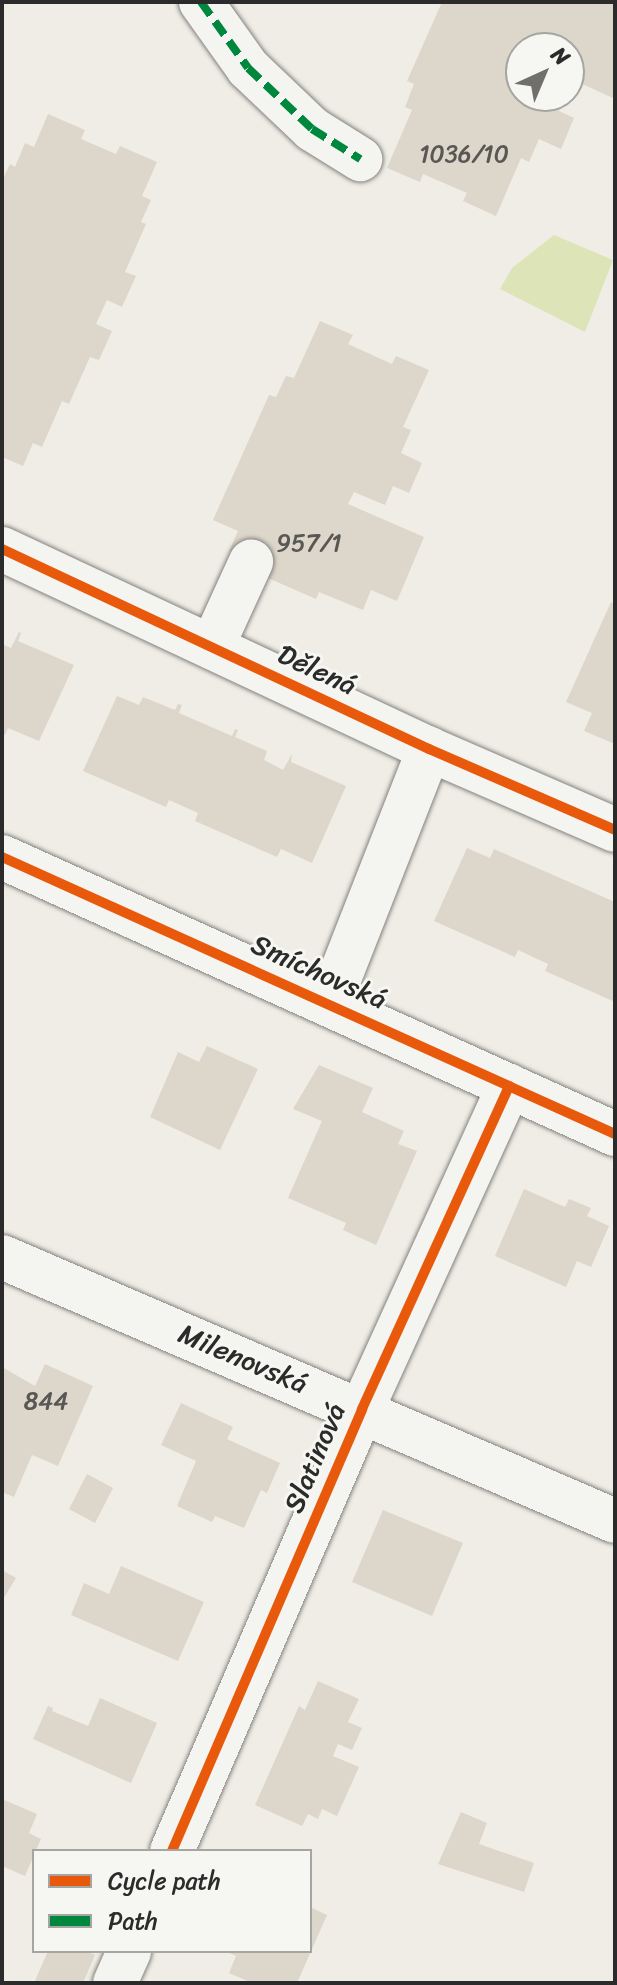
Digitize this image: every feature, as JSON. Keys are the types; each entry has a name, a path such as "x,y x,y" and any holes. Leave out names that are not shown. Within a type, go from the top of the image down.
{"street":[{"path":"201,2 248,68 312,129 360,159"},
{"name":"Dělená","path":"2,549 429,749 615,830"},
{"path":"212,647 251,562"},
{"path":"330,1002 429,749"},
{"name":"Smíchovská","path":"2,857 330,1002 615,1134"},
{"name":"Slatinová","path":"173,1849 362,1409 509,1086"},
{"name":"Milenovská","path":"2,1257 362,1409 615,1521"},
{"path":"115,1983 128,1953"}],"green space":[{"path":"554,235 613,260 585,332 500,289 512,268"}],"building":[{"path":"442,2 615,2 615,99 585,85 585,32 505,32 505,112 561,112 574,118 561,149 539,139 529,162 521,158 496,216 463,201 467,193 423,174 420,182 387,168 412,110 405,107 414,84 407,81"},
{"path":"48,114 85,130 81,139 116,154 120,146 157,162 142,196 151,200 141,222 146,224 125,272 136,276 122,307 107,300 96,324 112,331 99,360 90,357 69,404 62,401 42,447 33,443 23,466 2,457 2,181 10,164 15,167 25,143 34,147"},
{"path":"320,321 353,335 348,344 392,364 396,356 429,370 403,427 411,430 401,453 422,463 409,493 393,486 385,505 354,492 348,504 424,537 397,601 371,590 363,610 319,592 316,599 268,578 272,570 229,551 238,531 213,520 269,395 276,397 286,376 294,378"},
{"path":"611,602 615,604 615,744 584,731 592,713 566,702"},
{"path":"19,632 18,641 74,665 39,741 8,728 5,735 2,733 2,644 11,648"},
{"path":"117,696 139,705 143,697 175,710 178,704 182,705 179,713 232,736 235,729 238,730 235,737 267,751 264,760 283,770 292,754 291,762 346,786 312,863 281,849 277,857 195,821 198,813 169,800 166,807 83,771"},
{"path":"467,848 490,858 494,849 615,902 615,1002 545,971 548,964 518,950 515,957 434,921"},
{"path":"207,1046 258,1069 220,1150 150,1117 178,1052 199,1062"},
{"path":"319,1065 373,1088 362,1112 404,1131 398,1144 417,1151 376,1245 343,1230 346,1223 288,1198 322,1121 293,1109"},
{"path":"524,1189 565,1207 569,1199 591,1208 587,1216 609,1226 591,1267 577,1261 566,1287 495,1256"},
{"path":"45,1364 93,1386 58,1466 32,1455 14,1497 2,1492 2,1367 35,1386"},
{"path":"181,1403 233,1427 227,1439 280,1463 267,1493 261,1490 244,1528 215,1516 212,1522 177,1506 196,1461 161,1445"},
{"path":"87,1474 113,1488 95,1523 69,1509"},
{"path":"383,1510 463,1543 432,1616 352,1582"},
{"path":"121,1566 204,1602 178,1661 71,1615 84,1583 109,1594"},
{"path":"2,1570 16,1578 2,1601"},
{"path":"318,1681 359,1699 348,1722 362,1728 352,1750 338,1744 333,1756 359,1767 337,1816 322,1809 318,1819 308,1814 302,1826 255,1805 299,1706 305,1710"},
{"path":"100,1698 157,1723 131,1783 33,1739 48,1706 53,1708 52,1711 88,1726"},
{"path":"2,1799 37,1814 29,1833 41,1839 37,1849 32,1849 32,1860 25,1876 2,1866"},
{"path":"461,1812 487,1823 479,1844 534,1863 524,1892 438,1864"},
{"path":"312,1908 327,1915 312,1949"},
{"path":"47,1953 95,1955 83,1983 35,1981"},
{"path":"229,1953 310,1953 297,1983 252,1983 229,1973 236,1956"}],"marked path":[{"path":"201,2 248,68 312,129 360,159"}],"cycle path":[{"path":"2,549 429,749 615,830"},
{"path":"2,857 615,1134"},
{"path":"173,1849 362,1409 509,1086"}]}
